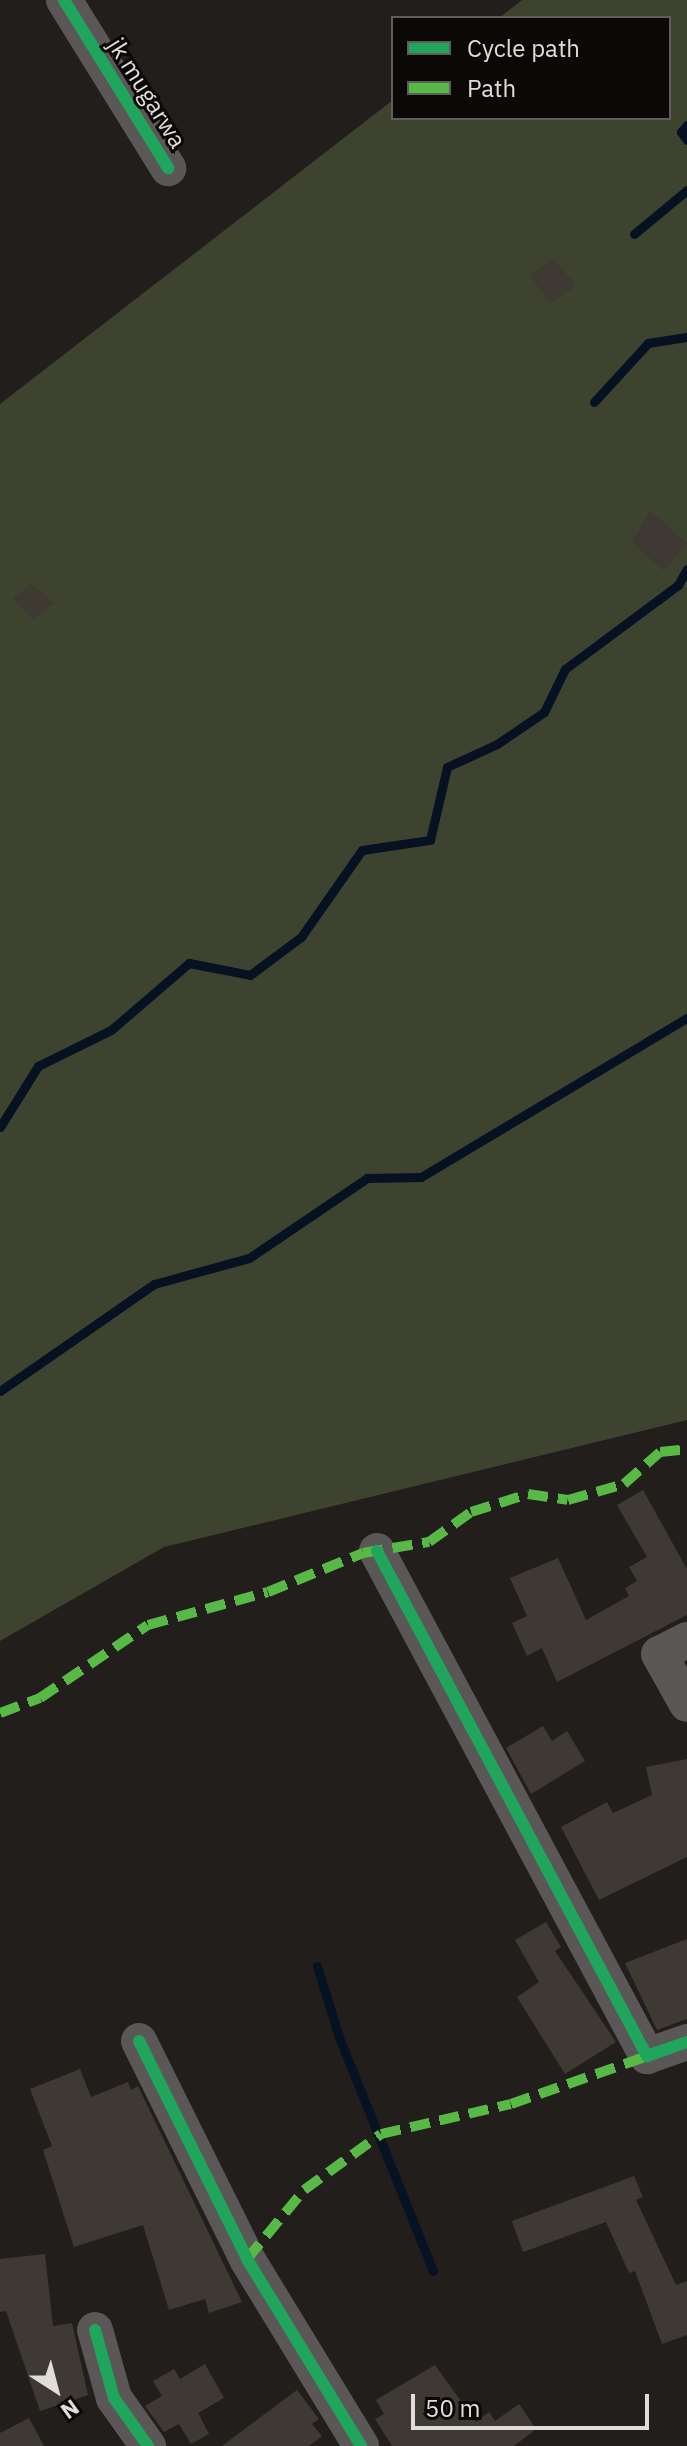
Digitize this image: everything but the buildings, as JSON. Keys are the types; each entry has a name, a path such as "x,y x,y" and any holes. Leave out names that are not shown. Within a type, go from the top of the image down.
{"street":[{"name":"jk mugarwa","path":"64,0 168,168"},
{"path":"377,1551 647,2056 687,2042"},
{"path":"687,1640 659,1654 687,1704"},
{"path":"139,2041 247,2259 361,2446"},
{"path":"95,2330 114,2398 148,2446"}],"green space":[{"path":"522,0 687,0 687,1420 164,1547 0,1641 0,404 391,102 391,120 671,120 671,16 502,16"}],"waterway":[{"path":"687,125 681,132 687,140"},
{"path":"634,234 687,190"},
{"path":"594,402 648,343 687,337"},
{"path":"0,1127 38,1066 111,1030 189,963 250,975 301,937 362,850 430,840 447,767 497,744 544,712 565,669 678,585 687,569"},
{"path":"0,1391 154,1284 249,1258 367,1178 421,1177 687,1018"},
{"path":"317,1966 339,2037 433,2271"}],"marked path":[{"path":"0,1713 40,1698 148,1625 268,1592 363,1553 429,1542 471,1512 528,1494 568,1500 624,1484 660,1452 687,1449"},
{"path":"247,2259 304,2190 381,2134 511,2104 647,2056"}],"cycle path":[{"path":"64,0 168,168"},
{"path":"377,1551 647,2056 687,2042"},
{"path":"139,2041 247,2259 361,2446"},
{"path":"95,2330 114,2398 148,2446"}]}
